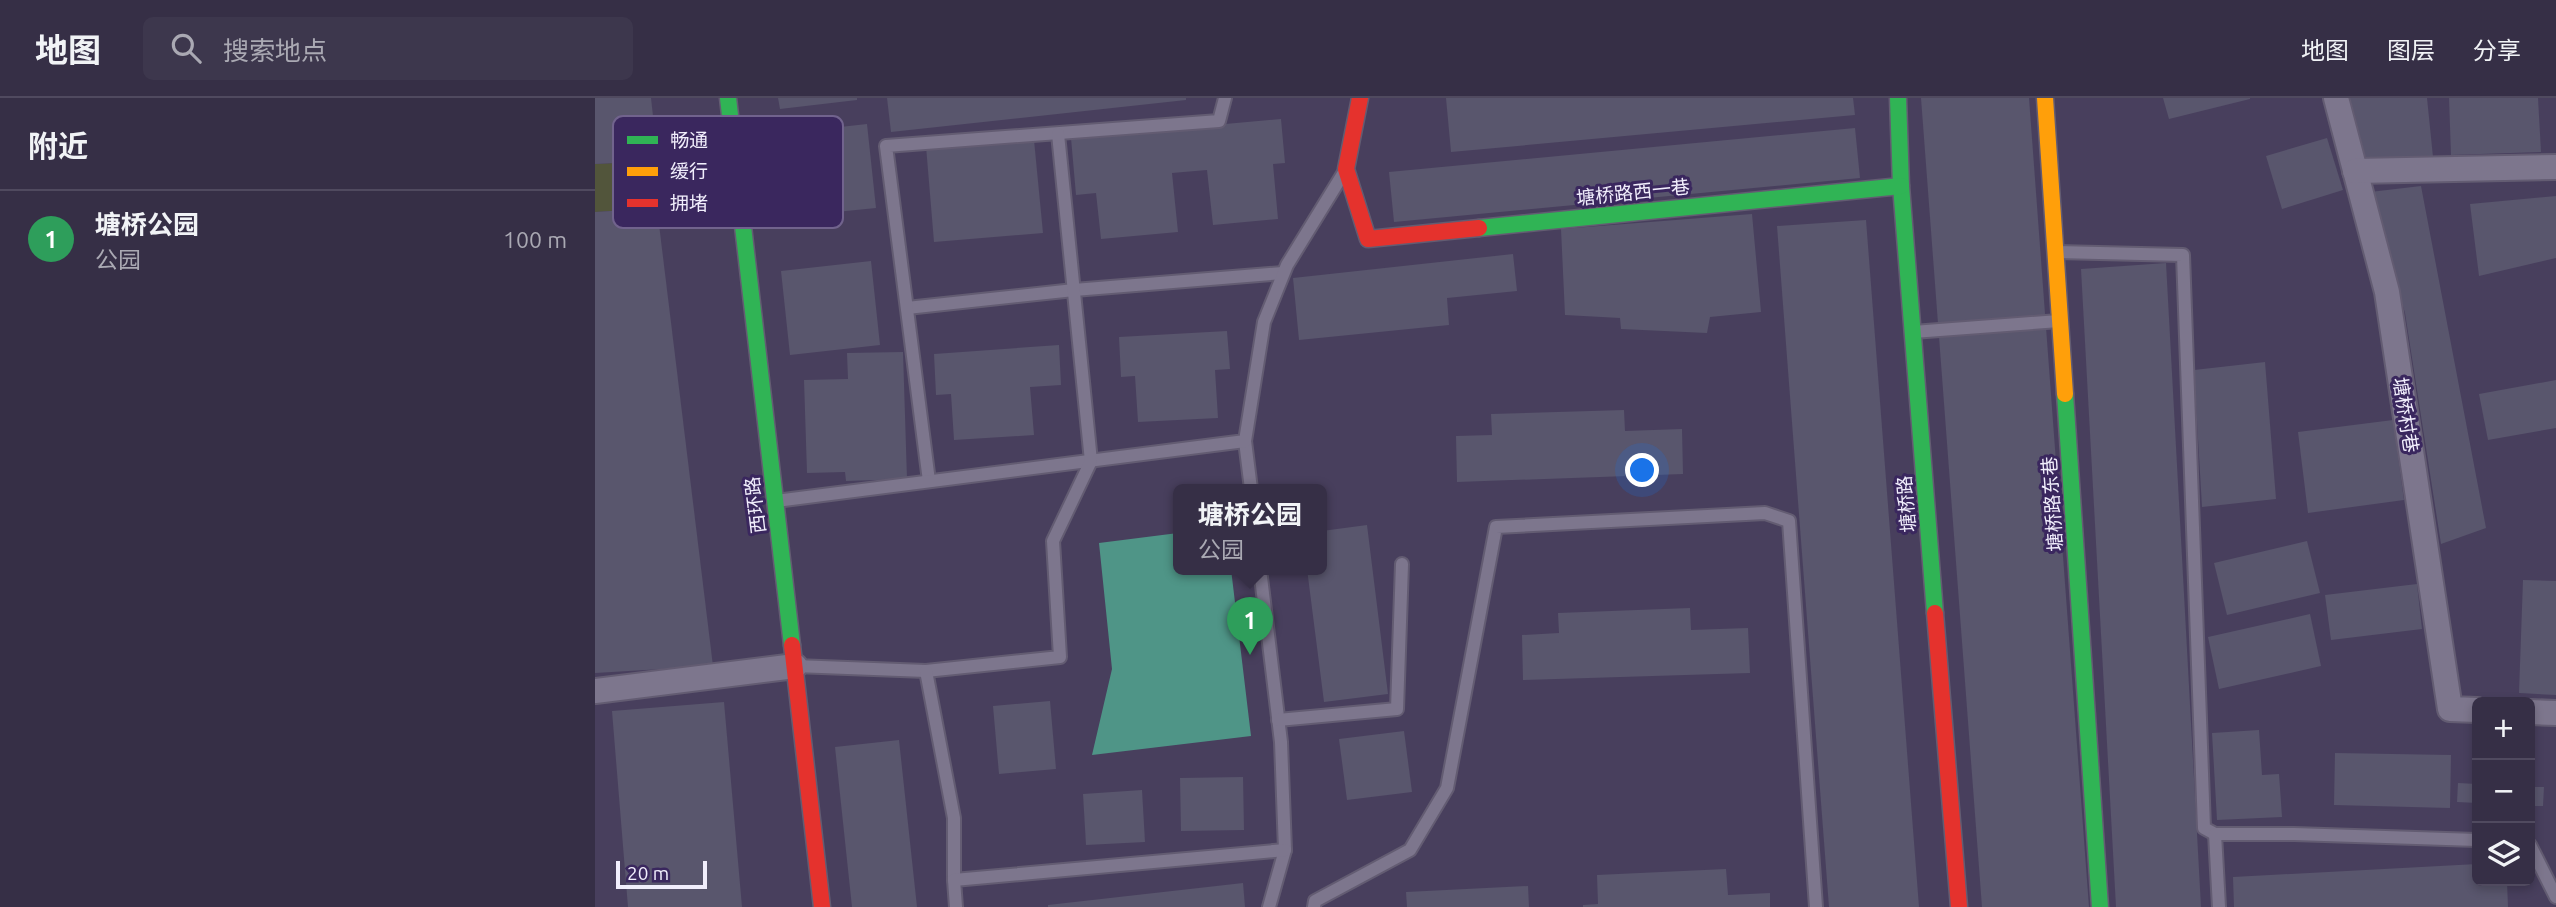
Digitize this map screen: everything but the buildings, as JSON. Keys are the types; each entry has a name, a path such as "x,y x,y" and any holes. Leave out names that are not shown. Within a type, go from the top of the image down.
{"street":[{"name":"西环路","path":"728,98 730,116"},
{"path":"1346,169 1360,98"},
{"name":"塘桥路","path":"1898,98 1901,186 1959,907"},
{"name":"塘桥路东巷","path":"2045,98 2100,907"},
{"name":"塘桥村巷","path":"2336,98 2387,292 2450,709 2472,710"},
{"path":"2355,172 2556,167"},
{"name":"塘桥路西一巷","path":"1346,169 1368,239 1901,186"},
{"name":"西环路","path":"743,228 822,907"},
{"path":"595,691 795,666"},
{"path":"2535,712 2556,713"}],"lane":[{"path":"929,481 886,146 1219,121 1225,98"},
{"path":"795,666 926,671 1060,657 1053,541 1091,461 1058,134"},
{"path":"1250,484 1245,442 1264,322 1283,273 1346,169"},
{"path":"2057,252 2183,255 2204,828 2215,834 2472,840"},
{"path":"907,309 1074,290 1283,273"},
{"path":"1913,332 2061,321"},
{"path":"775,501 1245,442"},
{"path":"1314,907 1315,901 1410,850 1447,788 1496,527 1765,513 1789,521 1816,907"},
{"path":"1278,720 1397,709 1402,564"},
{"path":"1261,575 1278,720 1285,850 1269,907"},
{"path":"926,671 954,818 956,907"},
{"path":"2215,834 2219,907"},
{"path":"954,880 1285,850"},
{"path":"2535,855 2556,897"}],"shaded area":[{"path":"613,163 613,211 595,212 595,164"},
{"path":"1173,534 1173,575 1232,575 1251,736 1092,755 1112,669 1099,543"}],"traffic: fast":[{"path":"728,98 730,116"},
{"path":"1898,98 1901,186 1935,613"},
{"path":"1479,228 1901,186"},
{"path":"743,228 792,645"},
{"path":"2065,394 2100,907"}],"traffic: slow":[{"path":"2045,98 2065,394"}],"traffic: jam":[{"path":"1360,98 1346,169 1368,239 1479,228"},
{"path":"1935,613 1959,907"},
{"path":"792,645 822,907"}],"place":[{"name":"塘桥公园","path":"1250,655"}]}
